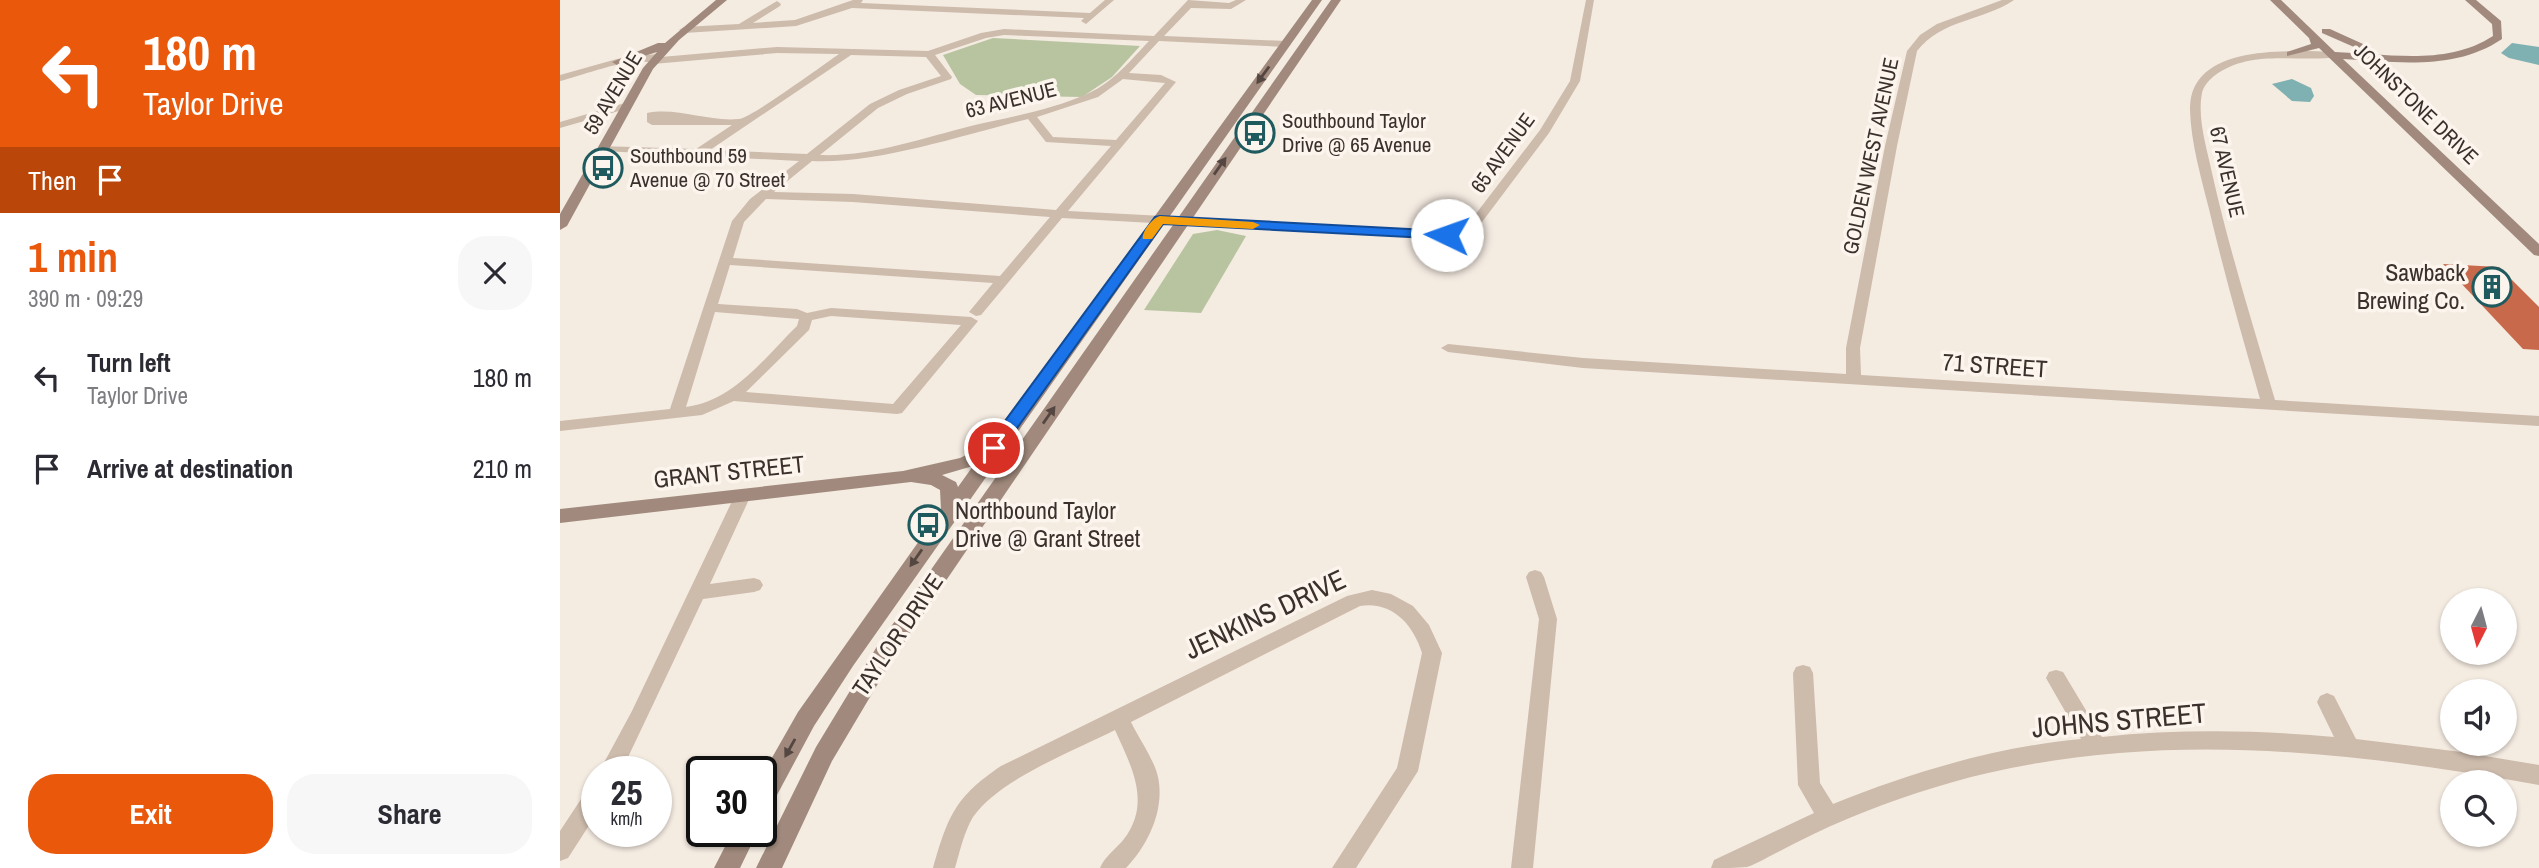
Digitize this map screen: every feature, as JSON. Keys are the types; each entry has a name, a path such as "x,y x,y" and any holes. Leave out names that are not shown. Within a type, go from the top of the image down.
{"main road":[{"name":"59 AVENUE","path":"560,226 625,106 654,59 684,30 722,0"},
{"name":"TAYLOR DRIVE","path":"777,771 806,719 950,509 1317,0"},
{"name":"TAYLOR DRIVE","path":"769,868 824,754 872,673 1336,0"},
{"name":"JOHNSTONE DRIVE","path":"2275,0 2539,253"},
{"path":"2335,55 2408,58 2467,54 2487,47 2498,37 2497,23 2470,0"},
{"name":"JOHNSTONE DRIVE","path":"2408,58 2362,48 2322,27 2525,227 2526,240"},
{"path":"2291,54 2314,48 2316,44 2313,35"},
{"path":"617,62 645,54 675,38"},
{"path":"903,477 965,463 994,448"},
{"path":"903,477 929,478 945,484 950,489 950,509"},
{"name":"GRANT STREET","path":"560,516 903,477"},
{"path":"727,868 738,847"}],"street":[{"path":"915,8 925,0"},
{"path":"977,11 991,0"},
{"path":"1004,32 1040,0"},
{"path":"1072,35 1110,0"},
{"name":"63 AVENUE","path":"603,148 807,159 860,156 1030,115 1094,95 1121,76 1191,2 1231,6 1242,0"},
{"name":"65 AVENUE","path":"762,195 853,198 1181,222 1447,235 1469,231 1545,131 1574,81 1590,0"},
{"name":"GOLDEN WEST AVENUE","path":"1854,380 1853,348 1912,51 1923,37 1940,26 2010,0"},
{"path":"684,30 796,23 855,3 1093,16"},
{"path":"741,27 777,4"},
{"path":"790,32 796,23"},
{"path":"560,78 617,62 780,45 929,54 984,35 1004,32 1286,44"},
{"path":"698,153 840,56 852,51"},
{"path":"676,413 738,221 762,195 874,106 903,92 947,77 929,54"},
{"name":"67 AVENUE","path":"2269,405 2218,220 2194,111 2197,90 2211,74 2245,58 2291,54 2335,55"},
{"path":"976,312 1171,82 1168,79 1121,76"},
{"path":"560,125 625,106"},
{"path":"1030,115 1050,140 1120,143"},
{"path":"699,120 745,122"},
{"path":"725,261 1003,280"},
{"path":"710,308 797,313 806,317 831,312 971,321 897,409 732,396"},
{"path":"560,426 707,409 732,396 804,327 806,317"},
{"name":"71 STREET","path":"1448,348 1583,363 2539,421"},
{"path":"618,756 743,495"},
{"path":"1522,868 1548,620 1535,577"},
{"path":"698,593 754,584"},
{"name":"JENKINS DRIVE","path":"944,868 959,818 978,793 1009,773 1361,598 1377,599 1401,606 1427,635 1432,653 1407,771 1343,868"},
{"path":"1803,673 1809,785 1828,816"},
{"path":"2056,678 2096,745"},
{"path":"2327,702 2349,744"},
{"path":"1111,868 1133,845 1148,811 1147,778 1119,718"},
{"name":"JOHNS STREET","path":"1722,868 1828,816 1912,784 1955,772 2096,745 2214,738 2349,744 2539,775"},
{"path":"560,850 581,818"}],"green space":[{"path":"993,38 1140,46 1112,77 1082,97 976,95 960,84 943,55"},
{"path":"1217,230 1246,236 1201,313 1144,310 1193,234"}],"water":[{"path":"2512,43 2539,47 2539,65 2509,58 2501,53"},
{"path":"2292,79 2311,88 2314,96 2310,102 2292,101 2272,84"}],"building":[{"name":"Sawback Brewing Co.","path":"2443,264 2499,267 2539,307 2539,350 2523,349"}],"slow traffic":[{"path":"1148,236 1160,220 1253,225"}],"place":[{"name":"Southbound Taylor Drive @ 65 Avenue","path":"1255,133"},
{"name":"Southbound 59 Avenue @ 70 Street","path":"603,168"},
{"name":"Sawback Brewing Co.","path":"2492,287"},
{"name":"Northbound Taylor Drive @ Grant Street","path":"928,525"}],"route":[{"path":"994,448 1160,220 1447,235"}]}
